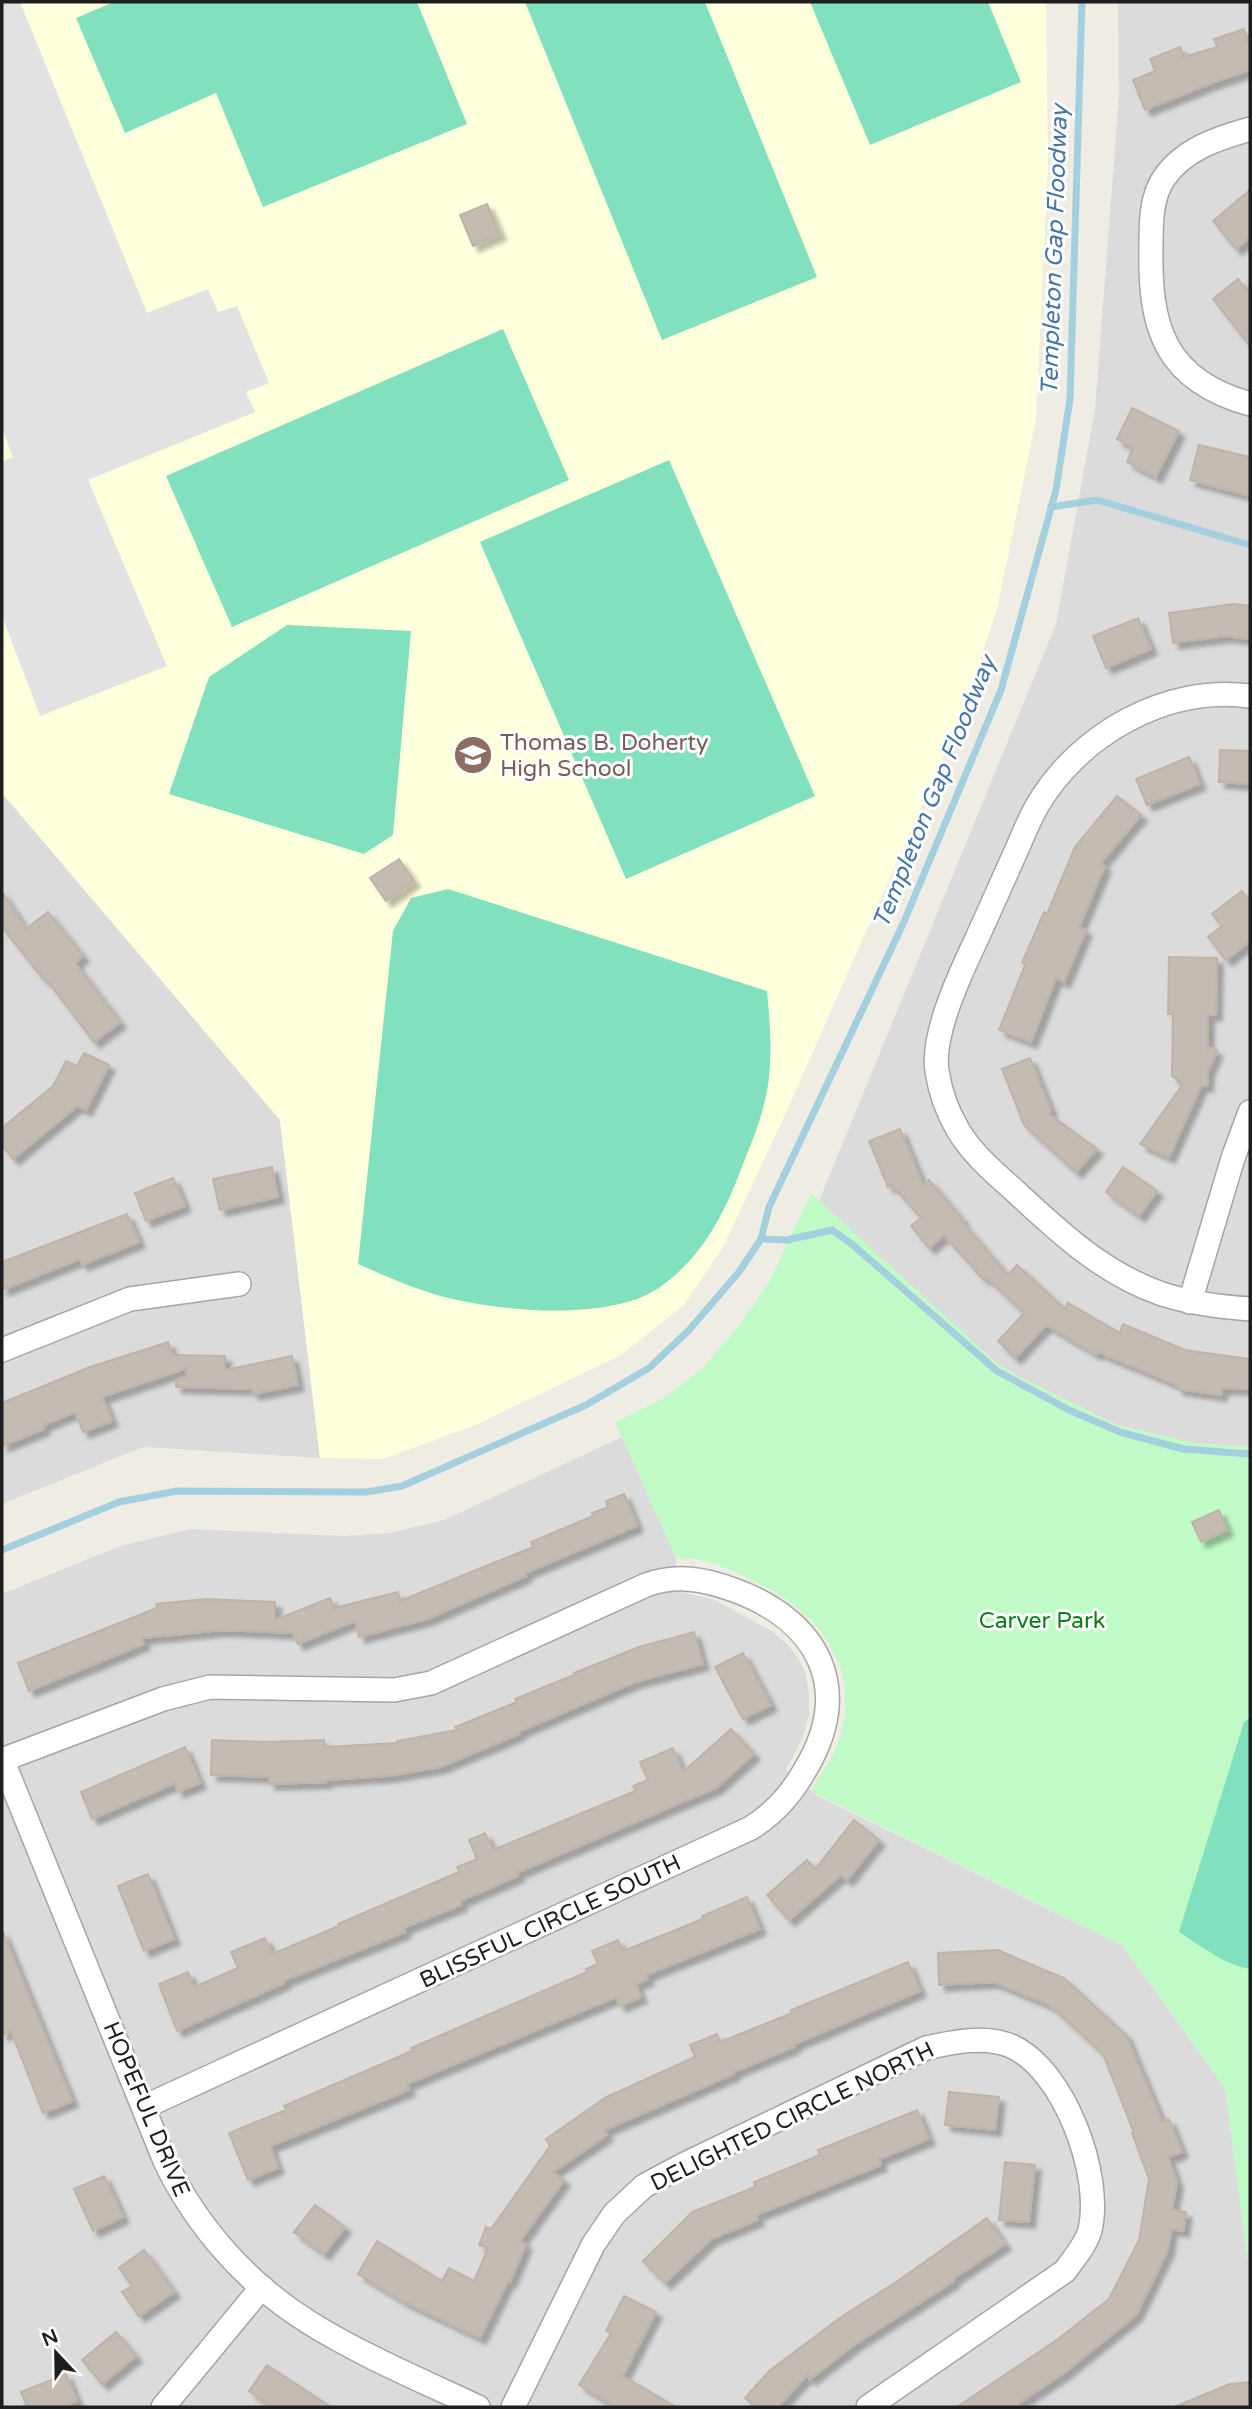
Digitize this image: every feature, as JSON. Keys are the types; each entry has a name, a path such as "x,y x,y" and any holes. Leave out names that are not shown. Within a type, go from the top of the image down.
{"street":[{"path":"1250,129 1222,136 1196,148 1180,161 1163,179 1151,222 1151,289 1154,312 1163,340 1179,363 1201,384 1234,400 1250,404"},
{"path":"1250,696 1196,697 1156,707 1119,725 1087,746 1058,776 1036,807 952,993 940,1036 936,1069 944,1101 958,1130 977,1156 1067,1239 1099,1263 1160,1293 1190,1302 1250,1309"},
{"path":"1190,1302 1233,1158 1250,1112"},
{"path":"2,1350 130,1299 239,1284"},
{"name":"BLISSFUL CIRCLE SOUTH","path":"2,1759 163,1699 210,1687 394,1690 431,1683 646,1585 673,1578 716,1583 752,1597 786,1618 804,1636 820,1663 828,1686 825,1724 812,1759 798,1783 767,1818 738,1836 144,2106"},
{"name":"HOPEFUL DRIVE","path":"2,1759 165,2161 198,2220 262,2287 309,2323 478,2407"},
{"name":"DELIGHTED CIRCLE NORTH","path":"513,2407 593,2245 614,2214 644,2186 926,2048 956,2041 979,2041 1010,2046 1033,2061 1051,2081 1075,2124 1083,2144 1092,2196 1090,2230 1080,2252 1065,2271 868,2407"},
{"path":"163,2407 262,2287"}],"shaded area":[{"name":"Thomas B. Doherty High School","path":"2,2 1046,2 1048,166 1036,419 997,609 961,717 784,1117 723,1247 684,1305 621,1355 478,1424 383,1459 320,1458 280,1120 2,793"},
{"path":"2,2 20,2 147,313 208,289 218,312 237,306 269,383 246,392 255,412 88,480 167,666 40,716 2,616 2,462 13,457 2,428"},
{"path":"1118,2 1250,2 1250,1447 1195,1443 1117,1425 1016,1375 995,1362 819,1201 1056,624 1095,409 1119,97"},
{"path":"2,793 280,1120 320,1458 143,1447 2,1504"},
{"path":"622,1437 676,1558 677,1591 715,1600 773,1632 789,1646 800,1661 806,1675 809,1715 803,1737 786,1770 818,1796 1123,1946 1225,2088 1250,2277 1250,2407 2,2407 2,1594 120,1546 190,1529 344,1536 389,1533 444,1520"}],"green space":[{"path":"114,2 417,2 467,124 263,207 216,93 125,133 76,18"},
{"path":"525,2 705,2 817,277 662,340"},
{"path":"810,2 988,2 1021,82 870,145"},
{"path":"503,329 569,480 232,627 166,476"},
{"path":"669,460 815,796 626,879 480,542"},
{"path":"287,625 411,631 393,835 364,854 169,794 209,677"},
{"path":"448,889 767,991 770,1054 767,1091 759,1122 733,1189 709,1236 687,1264 660,1287 638,1298 612,1306 582,1310 488,1306 427,1292 358,1264 393,931 411,898"},
{"name":"Carver Park","path":"811,1193 995,1362 1016,1375 1117,1425 1195,1443 1250,1447 1250,2277 1225,2088 1123,1946 811,1791 836,1746 845,1714 845,1690 831,1647 802,1612 762,1585 710,1562 676,1558 615,1422 664,1398 703,1368 741,1323 770,1280"},
{"path":"1250,1718 1250,1969 1222,1959 1179,1932 1244,1722"}],"building":[{"path":"1244,29 1250,47 1250,70 1145,110 1133,80 1155,71 1150,59 1180,47 1184,57 1217,47 1214,39"},
{"path":"1250,190 1250,237 1236,249 1213,221"},
{"path":"487,204 500,234 473,246 460,215"},
{"path":"1238,279 1250,296 1250,346 1213,299"},
{"path":"1132,408 1179,431 1156,477 1127,462 1133,447 1117,439"},
{"path":"1199,445 1250,457 1250,496 1190,480"},
{"path":"1233,604 1250,606 1250,639 1226,636 1173,643 1169,613"},
{"path":"1138,618 1151,649 1106,668 1093,636"},
{"path":"1220,750 1250,751 1250,784 1219,782"},
{"path":"1189,757 1200,784 1147,805 1136,779"},
{"path":"1117,796 1141,815 1100,864 1105,866 1079,927 1086,930 1064,982 1056,978 1031,1042 999,1030 1025,965 1022,963 1044,912 1047,914 1075,847"},
{"path":"399,859 414,881 386,901 370,878"},
{"path":"1242,891 1250,902 1250,941 1226,960 1208,937 1222,926 1212,914"},
{"path":"2,892 26,929 48,912 83,956 75,963 120,1022 94,1042 2,927"},
{"path":"1169,957 1217,958 1216,1015 1208,1015 1208,1048 1217,1051 1208,1071 1207,1086 1201,1086 1169,1157 1140,1144 1183,1084 1172,1076 1173,1014 1168,1014"},
{"path":"84,1053 109,1065 86,1110 77,1106 13,1159 2,1145 2,1128 53,1086 66,1061 77,1066"},
{"path":"1030,1058 1051,1111 1049,1114 1097,1149 1076,1172 1024,1125 1002,1069"},
{"path":"900,1129 923,1185 929,1180 1008,1275 1017,1265 1065,1309 1068,1303 1120,1333 1123,1324 1185,1350 1250,1359 1250,1389 1222,1388 1221,1395 1177,1389 1178,1385 1098,1352 1096,1354 1046,1325 1015,1358 998,1341 1024,1313 985,1276 983,1279 944,1235 929,1248 911,1226 921,1218 892,1185 888,1187 869,1141"},
{"path":"272,1167 278,1197 220,1210 213,1179"},
{"path":"1123,1167 1157,1191 1139,1216 1106,1192"},
{"path":"173,1178 185,1206 146,1221 135,1193"},
{"path":"127,1214 139,1242 82,1265 80,1259 2,1290 2,1262"},
{"path":"168,1342 172,1355 225,1356 225,1370 292,1356 298,1385 253,1394 252,1389 176,1387 176,1380 186,1377 187,1368 102,1397 112,1421 83,1432 75,1412 43,1425 44,1429 2,1446 2,1403 90,1367"},
{"path":"624,1494 637,1526 525,1573 526,1576 427,1619 359,1637 355,1621 298,1644 293,1633 221,1630 142,1638 144,1644 29,1691 18,1663 157,1608 156,1604 206,1599 275,1602 275,1620 330,1598 334,1608 398,1592 400,1601 533,1547 531,1542 593,1516 592,1513 608,1507 606,1501"},
{"path":"1219,1510 1227,1530 1201,1542 1192,1522"},
{"path":"694,1632 703,1664 635,1682 440,1767 388,1776 269,1784 269,1777 211,1775 212,1740 324,1740 325,1747 397,1743 457,1730 455,1727 517,1702 515,1699 574,1673 639,1647"},
{"path":"743,1653 771,1705 743,1719 715,1667"},
{"path":"731,1729 754,1754 716,1788 516,1873 518,1876 460,1901 461,1905 403,1928 405,1932 283,1981 284,1983 177,2031 159,1984 188,1972 194,1987 238,1968 231,1952 265,1938 272,1954 339,1926 338,1924 459,1872 457,1867 477,1859 469,1840 485,1833 493,1850 635,1791 633,1786 648,1780 640,1762 673,1748 683,1772"},
{"path":"185,1747 200,1783 178,1792 175,1783 92,1819 81,1792"},
{"path":"854,1820 879,1840 847,1880 841,1875 789,1920 767,1895 807,1860 815,1869"},
{"path":"148,1874 174,1939 144,1951 118,1886"},
{"path":"747,1897 760,1929 646,1975 648,1979 636,1984 641,1997 620,2006 616,1997 407,2084 409,2090 270,2146 278,2168 248,2180 229,2133 286,2110 284,2106 412,2051 411,2048 587,1972 586,1969 598,1964 592,1951 618,1940 623,1951 703,1919 702,1916"},
{"path":"2,1930 72,2101 43,2113 11,2031 2,2035"},
{"path":"997,1950 1064,1978 1126,2035 1162,2122 1169,2119 1182,2152 1168,2157 1177,2182 1172,2210 1186,2212 1183,2231 1171,2229 1168,2250 1136,2315 1064,2373 1013,2407 957,2407 1058,2339 1109,2299 1139,2240 1149,2179 1103,2054 1050,2005 994,1982 939,1985 938,1953"},
{"path":"908,1962 920,1991 792,2045 794,2047 604,2130 607,2135 553,2172 564,2180 520,2241 526,2244 510,2282 508,2281 480,2338 403,2301 358,2274 377,2241 442,2281 449,2268 474,2281 488,2248 479,2245 486,2227 491,2229 550,2146 546,2139 606,2097 695,2057 690,2045 717,2034 720,2042"},
{"path":"949,2092 999,2097 995,2130 945,2125"},
{"path":"917,2110 929,2139 879,2159 881,2165 756,2215 758,2220 711,2239 665,2283 643,2261 692,2212 755,2187 754,2182 820,2155 818,2150"},
{"path":"1005,2162 1035,2165 1029,2222 999,2220"},
{"path":"104,2176 123,2217 93,2231 74,2189"},
{"path":"315,2205 345,2227 324,2254 294,2232"},
{"path":"987,2218 1005,2244 953,2279 954,2281 854,2345 810,2379 807,2375 778,2407 755,2407 745,2398 769,2371 841,2317"},
{"path":"144,2250 174,2292 139,2316 122,2292 132,2286 119,2268"},
{"path":"624,2296 656,2312 623,2376 676,2407 617,2407 579,2385 611,2333 606,2331"},
{"path":"116,2332 136,2356 102,2384 82,2360"},
{"path":"267,2365 331,2407 273,2407 249,2391"},
{"path":"66,2374 77,2401 62,2407 27,2407 21,2392"},
{"path":"1250,2382 1250,2407 1174,2407 1230,2384"}],"waterway":[{"name":"Templeton Gap Floodway","path":"2,1550 119,1502 177,1491 367,1492 402,1486 586,1405 649,1368 689,1330 739,1272 761,1239 769,1207 903,924 1001,690 1056,490 1070,399 1082,2"},
{"path":"1051,507 1097,500 1250,545"},
{"name":"Templeton Gap Floodway","path":"761,1239 787,1240 832,1230 853,1245 997,1371 1069,1410 1120,1432 1183,1449 1250,1454"}],"place":[{"name":"Thomas B. Doherty High School","path":"473,755"}]}
